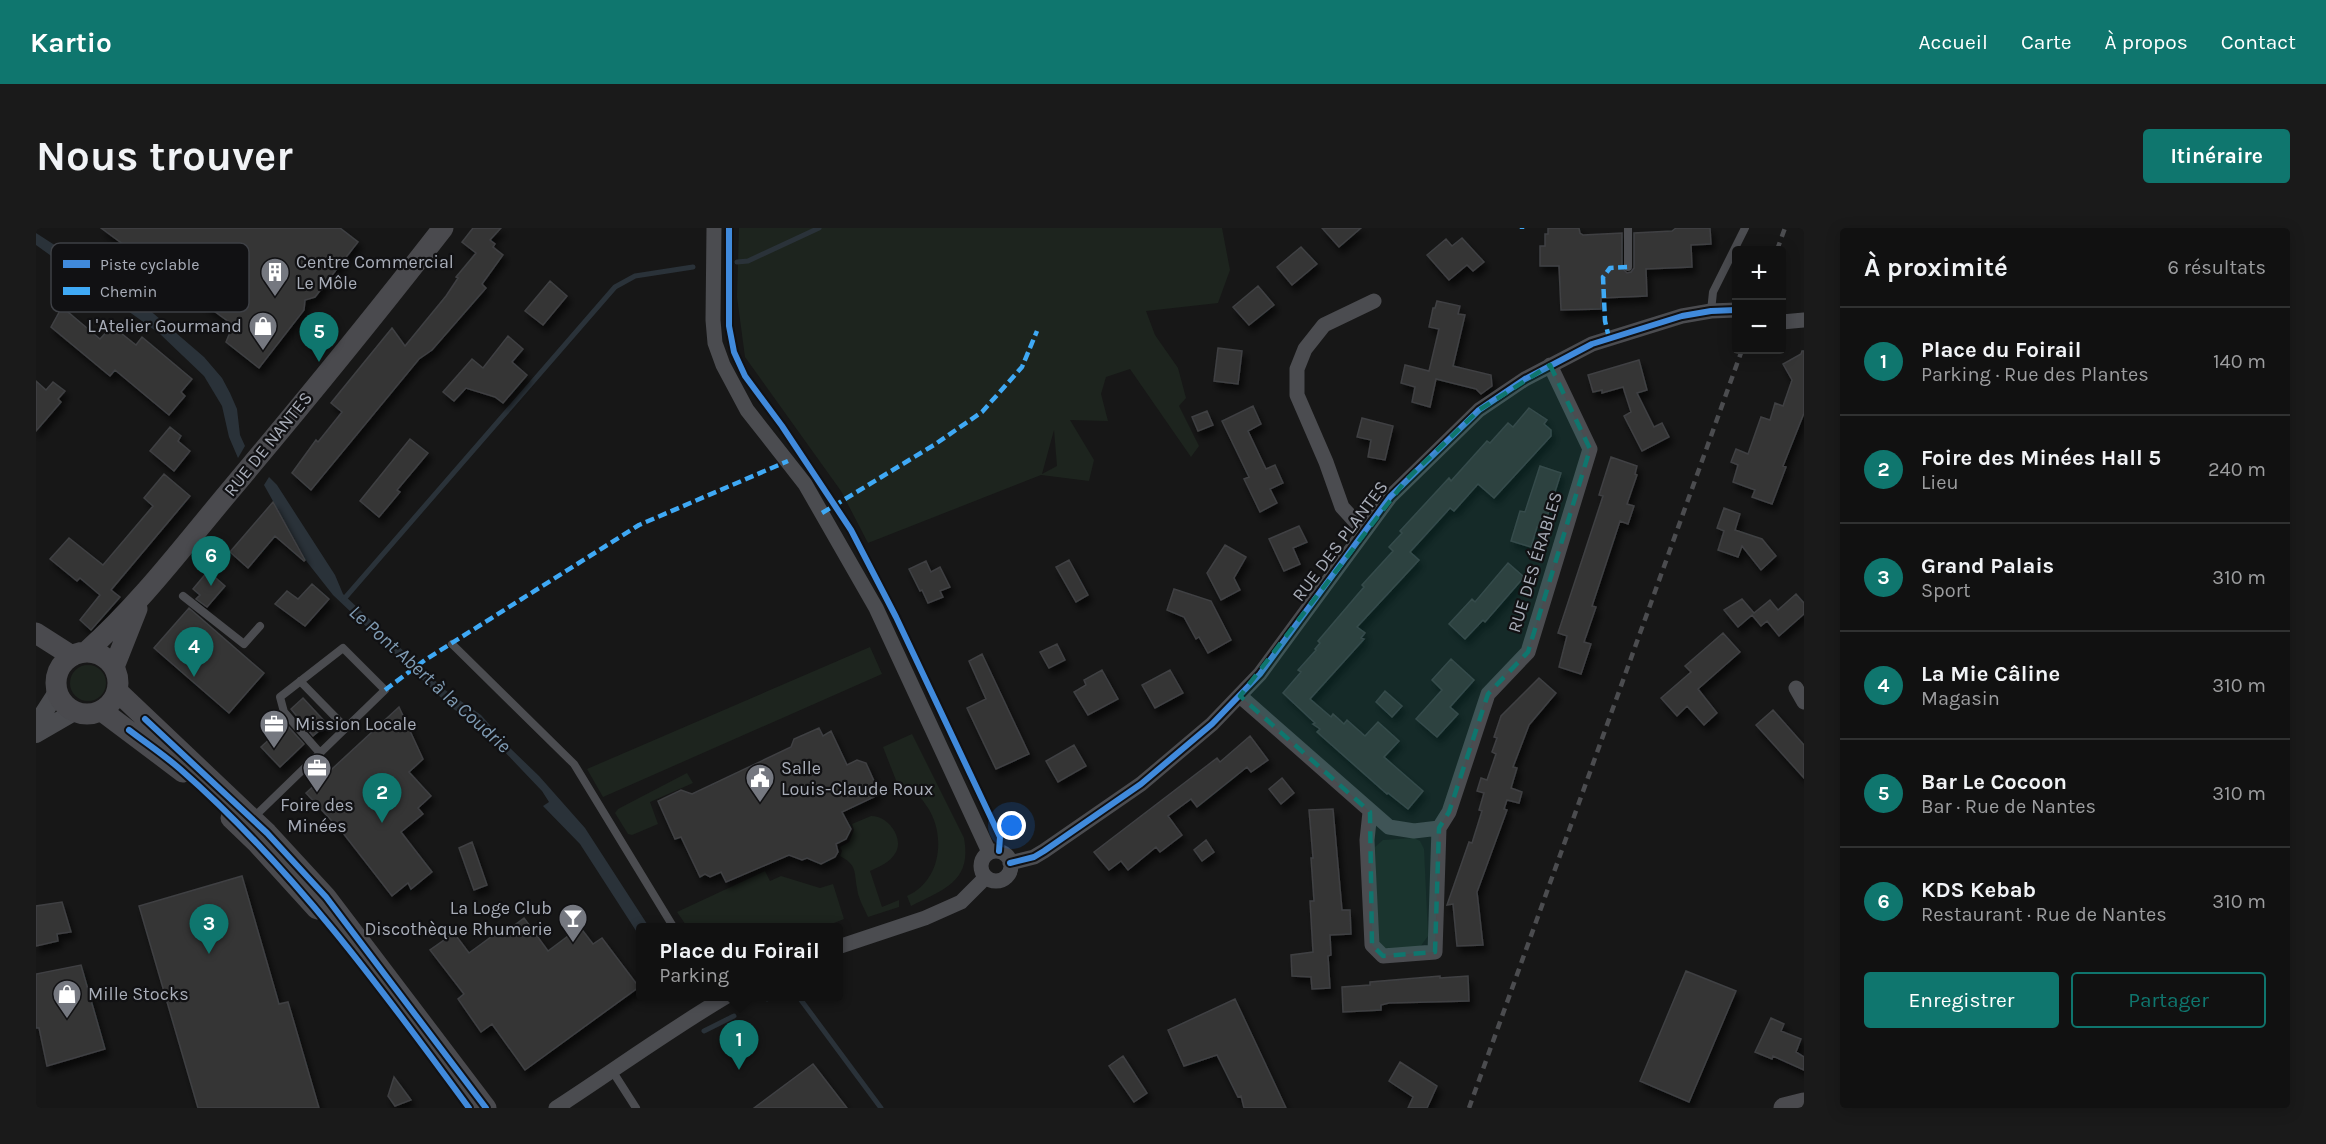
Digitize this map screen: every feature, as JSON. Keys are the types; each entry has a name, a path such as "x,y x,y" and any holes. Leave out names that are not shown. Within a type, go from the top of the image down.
{"main road":[{"name":"RUE DE NANTES","path":"68,668 118,623 143,595 270,444 443,228"},
{"path":"114,667 143,595"},
{"path":"36,633 68,668"},
{"path":"36,647 68,668"},
{"path":"102,656 114,667 118,678 117,692 109,706 92,714 74,712 61,700 68,668 102,656"},
{"path":"117,692 247,823 326,897 486,1108"},
{"path":"102,711 179,768 247,823 403,1018 469,1108"},
{"path":"1784,1108 1804,1103"}],"street":[{"path":"714,228 715,343 732,385 747,410 788,461 815,500 876,608 989,852"},
{"path":"1364,531 1342,507 1326,462 1297,395 1297,369 1305,349 1324,325 1374,301"},
{"name":"RUE DES PLANTES","path":"843,945 925,918 962,902 986,877 997,881 1003,879 1008,875 1010,863 1034,857 1044,851 1141,784 1212,724 1260,674 1389,497 1479,410 1550,364 1593,344 1682,316 1732,310"},
{"path":"1786,322 1804,320"},
{"name":"RUE DES ÉRABLES","path":"1370,812 1367,840 1372,945 1383,956 1435,952 1439,828 1449,813 1488,694 1528,652 1590,449 1550,364"},
{"name":"RUE DE NANTES","path":"36,725 68,668"},
{"path":"1796,688 1804,702"},
{"path":"1240,696 1389,827 1414,831 1439,828"},
{"path":"36,734 74,712"},
{"path":"989,852 1003,853 1010,863"},
{"path":"986,877 981,864 989,852"},
{"path":"556,1108 613,1072 715,1001"}],"lane":[{"path":"1628,228 1628,267"},
{"path":"1711,311 1713,292 1745,228"},
{"path":"183,596 244,644 260,626"},
{"path":"452,644 574,764 672,923"},
{"path":"247,823 320,753 346,728 385,690 343,648 280,697 284,712 320,753"},
{"path":"300,681 346,728"},
{"path":"613,1072 636,1108"}],"highlighted area":[{"path":"1550,365 1590,449 1528,652 1488,694 1449,812 1439,828 1435,952 1383,956 1372,945 1370,812 1240,696 1406,480 1479,410"}],"shaded area":[{"path":"739,228 1222,228 1230,270 1218,303 1146,311 1155,335 1178,368 1186,398 1179,406 1199,446 1191,457 1130,369 1106,377 1101,394 1108,421 1070,420 1094,460 1089,481 1041,475 868,543 841,491 745,357 737,297","holes":["1054,430 1057,466 1042,474"]},
{"path":"870,647 882,674 603,797 587,769"},
{"path":"88,665 101,670 106,683 101,696 88,701 75,696 70,683 75,670"},
{"path":"912,734 964,838 965,853 964,865 953,882 911,906 907,896 927,880 933,869 937,857 937,831 934,819 921,798 912,791 899,788 883,747"},
{"path":"687,773 693,783 650,802 658,824 632,835 628,834 615,813 618,809"},
{"path":"871,816 888,823 898,840 896,852 891,859 870,871 882,907 899,900 899,907 868,917 859,895 854,869 840,856 842,851 840,847 849,842 854,830 852,824"},
{"path":"1414,838 1420,841 1424,849 1428,936 1420,947 1385,948 1378,941 1375,847 1383,840"},
{"path":"765,871 770,881 781,876 820,888 833,884 844,919 834,923 685,923 677,912"}],"water":[{"path":"36,233 51,243 51,256 36,245"},
{"path":"129,312 152,312 204,357 222,378 237,409 240,435 245,446 238,458 229,437 222,406 204,376 160,334"},
{"name":"Le Pont Abert à la Coudrie","path":"269,477 277,485 335,575 343,594 445,690 481,715 585,828 646,923 636,923 636,931 580,844 543,806 549,802 542,791 480,726 452,708 333,595 307,562 264,485"}],"building":[{"name":"Centre Commercial Le Môle","path":"101,228 340,228 358,242 315,297 305,300 304,310 259,368 226,342 233,325 215,312 249,312 249,243 121,243"},
{"path":"473,228 501,228 490,240 495,244 493,247 503,255 482,284 486,288 432,350 419,359 311,490 292,473 316,440 318,442 342,412 331,403 392,328 405,346 446,296 458,278 456,277 476,253 462,242"},
{"path":"1322,228 1361,228 1339,247"},
{"path":"1548,228 1579,228 1583,235 1622,233 1622,268 1627,273 1634,268 1634,233 1672,231 1676,228 1710,228 1711,244 1691,245 1692,267 1646,269 1647,296 1601,298 1601,309 1561,310 1559,266 1540,266 1540,246 1545,246 1545,234 1548,234"},
{"path":"1462,238 1484,262 1473,271 1467,265 1449,280 1427,255 1446,239 1452,246"},
{"path":"1301,247 1317,264 1292,285 1277,267"},
{"path":"550,281 567,296 543,325 525,311"},
{"path":"1258,286 1274,305 1249,325 1233,307"},
{"path":"1437,301 1460,306 1458,314 1465,315 1453,366 1491,375 1492,386 1481,394 1476,389 1436,379 1430,407 1412,402 1415,387 1401,383 1405,365 1429,371 1439,329 1429,327"},
{"path":"59,312 68,312 100,339 112,326 136,345 142,337 192,379 181,392 185,396 169,415 115,370 110,376 51,327"},
{"path":"508,336 523,349 512,362 527,375 503,403 495,397 466,388 454,401 443,392 472,359 483,368"},
{"path":"1218,348 1242,351 1238,384 1214,381"},
{"path":"1804,351 1804,413 1783,466 1786,467 1772,504 1752,497 1755,490 1733,482 1738,465 1731,462 1736,449 1748,454 1761,417 1770,420 1775,403 1783,406 1792,380 1783,364 1801,354"},
{"path":"1639,360 1647,390 1637,393 1654,427 1662,423 1669,437 1642,451 1624,416 1631,412 1623,387 1602,393 1602,390 1593,392 1588,375"},
{"path":"36,381 46,390 53,382 65,391 58,399 61,402 36,431"},
{"path":"1253,406 1261,424 1248,431 1266,469 1275,465 1283,483 1270,489 1277,503 1260,512 1244,479 1249,477 1222,421"},
{"path":"1529,408 1547,420 1544,424 1551,430 1551,436 1494,498 1478,484 1454,511 1450,508 1410,552 1419,560 1357,627 1365,633 1361,638 1364,639 1310,699 1331,717 1333,714 1344,724 1347,720 1365,736 1378,722 1399,741 1384,757 1423,791 1408,809 1387,794 1317,732 1320,729 1313,724 1315,723 1283,693 1301,672 1298,670 1316,650 1320,643 1318,641 1364,587 1362,585 1393,551 1389,547 1402,533 1400,531 1449,478 1451,481 1487,441 1490,443 1508,423 1513,427"},
{"path":"1207,411 1213,425 1198,431 1192,417"},
{"path":"1362,418 1393,426 1385,460 1368,457 1371,440 1357,437"},
{"path":"170,427 181,436 178,441 190,451 174,471 150,451"},
{"path":"410,439 428,453 397,490 400,492 379,517 360,501"},
{"path":"1611,457 1637,466 1635,474 1637,475 1627,504 1634,506 1628,524 1620,521 1592,606 1596,607 1584,642 1591,644 1581,674 1559,667 1567,636 1558,633 1603,496 1599,495"},
{"path":"1540,466 1561,473 1546,520 1543,518 1540,528 1537,527 1531,547 1511,541 1520,511 1525,512"},
{"path":"164,474 190,496 111,590 120,597 91,630 80,620 100,595 80,578 77,581 50,559 69,538 103,565 153,506 144,498"},
{"path":"273,502 305,560 275,536 248,568 230,552"},
{"path":"1724,508 1740,514 1735,530 1762,539 1776,556 1761,570 1742,546 1738,557 1718,550 1724,531 1717,528"},
{"path":"1299,526 1307,542 1293,548 1300,564 1284,571 1269,539"},
{"path":"1225,545 1246,557 1234,578 1240,590 1221,600 1207,573"},
{"path":"1069,560 1088,595 1076,602 1056,567"},
{"path":"926,561 931,572 940,567 950,587 940,591 943,597 928,603 909,569"},
{"path":"1508,563 1524,577 1485,622 1483,620 1465,639 1449,624 1472,599 1475,602"},
{"path":"208,571 225,586 207,607 196,599 200,595 193,589"},
{"path":"312,584 329,599 305,626 275,604 287,591 298,599"},
{"path":"1174,589 1211,601 1231,640 1208,653 1199,637 1196,639 1184,617 1167,610"},
{"path":"1796,594 1804,603 1804,614 1779,636 1767,621 1761,626 1752,615 1738,627 1724,610 1742,599 1754,613 1770,600 1778,610"},
{"path":"189,608 264,673 229,713 154,648"},
{"path":"1723,633 1740,652 1698,689 1717,713 1704,725 1687,706 1677,716 1661,698 1691,672 1685,666"},
{"path":"1057,644 1065,660 1049,668 1040,652"},
{"path":"982,654 1029,754 996,769 967,708 986,699 969,661"},
{"path":"1451,659 1474,680 1450,707 1458,714 1437,737 1416,719 1442,690 1432,680"},
{"path":"1102,670 1118,699 1088,715 1074,692 1086,685 1084,680"},
{"path":"1170,670 1183,693 1155,708 1142,685"},
{"path":"1539,678 1556,693 1529,725 1513,767 1517,768 1511,788 1522,792 1519,803 1507,800 1504,809 1507,810 1477,892 1483,945 1457,946 1453,904 1447,905 1482,811 1479,810 1484,793 1477,791 1481,778 1487,780 1496,754 1492,752 1501,716"},
{"path":"1385,691 1402,706 1392,717 1376,702"},
{"path":"303,698 327,724 313,736 291,709"},
{"path":"399,707 423,759 409,772 431,796 418,808 423,814 401,832 432,872 411,889 408,883 392,896 343,833 306,793"},
{"path":"1773,710 1804,745 1804,778 1756,725"},
{"path":"286,724 304,744 280,767 261,747"},
{"name":"Salle Louis-Claude Roux","path":"819,728 823,736 831,731 847,765 857,760 866,763 878,790 874,797 842,812 851,829 846,839 836,844 838,852 835,857 821,864 807,858 802,860 789,855 726,882 721,872 710,877 705,874 700,877 681,837 675,839 658,801 681,790 692,794 791,747 794,739"},
{"path":"1250,736 1268,760 1251,772 1247,767 1197,807 1191,799 1168,816 1182,835 1160,852 1156,847 1128,870 1121,861 1109,870 1094,852 1217,758 1220,762"},
{"path":"1074,745 1086,766 1058,782 1046,761"},
{"path":"1282,778 1294,793 1281,804 1269,789"},
{"path":"1333,809 1342,910 1350,910 1351,934 1330,935 1331,955 1328,956 1330,988 1312,989 1311,977 1292,976 1291,955 1313,952 1310,901 1314,901 1311,858 1313,858 1309,810"},
{"path":"1206,840 1214,852 1202,861 1194,850"},
{"path":"472,842 487,885 474,890 459,848"},
{"path":"242,876 279,1004 288,1002 319,1108 198,1108 139,906"},
{"path":"62,902 71,932 57,934 58,941 36,946 36,906"},
{"path":"524,918 548,951 580,927 593,944 602,938 636,983 636,989 525,1070 492,1024 481,1032 458,999 464,994 430,950 454,933 469,953 506,926 508,930"},
{"name":"Mille Stocks","path":"81,965 105,1049 47,1066 39,1028 36,1028 36,974"},
{"path":"1686,971 1736,991 1689,1102 1640,1081"},
{"path":"1440,976 1440,978 1468,976 1469,1001 1389,1003 1381,1005 1381,1010 1343,1012 1342,987 1370,985 1370,982"},
{"path":"1235,999 1286,1108 1244,1108 1241,1096 1238,1097 1217,1055 1184,1066 1168,1030"},
{"path":"1771,1018 1784,1024 1781,1031 1801,1039 1796,1052 1804,1057 1804,1070 1773,1056 1772,1059 1755,1052"},
{"path":"1123,1056 1147,1093 1134,1102 1109,1066"},
{"path":"1400,1062 1437,1086 1427,1108 1408,1108 1413,1097 1389,1081"},
{"path":"813,1064 847,1108 754,1108"},
{"path":"394,1077 411,1100 395,1106 388,1096"}],"waterway":[{"path":"737,262 748,261 819,228"},
{"path":"344,599 615,287 635,276 693,267"},
{"path":"802,1001 881,1108"},
{"path":"704,1031 734,1016"}],"railway":[{"path":"1778,246 1785,228"},
{"path":"1469,1108 1741,354"}],"marked path":[{"path":"1609,338 1605,321 1603,277 1610,268 1628,267"},
{"path":"822,513 934,445 982,412 1022,367 1037,331"},
{"path":"385,690 425,660 639,525 788,461"}],"cycle path":[{"path":"729,228 729,326 734,352 745,376 782,426 851,530 896,617 1000,837 999,851"},
{"path":"1010,863 1034,857 1044,851 1141,784 1212,724 1260,674 1390,497 1479,410 1525,379 1592,344 1682,316 1732,310"},
{"path":"145,719 267,833 326,897 486,1108"},
{"path":"129,730 174,764 260,846 334,930 469,1108"}],"place":[{"name":"Centre Commercial Le Môle","path":"275,298"},
{"name":"L'Atelier Gourmand","path":"263,352"},
{"name":"Bar Le Cocoon","path":"319,362"},
{"name":"KDS Kebab","path":"211,586"},
{"name":"La Mie Câline","path":"194,677"},
{"name":"Mission Locale","path":"274,750"},
{"name":"Foire des Minées","path":"317,794"},
{"name":"Salle Louis-Claude Roux","path":"760,804"},
{"name":"Foire des Minées Hall 5","path":"382,823"},
{"name":"La Loge Club Discothèque Rhumerie","path":"573,944"},
{"name":"Grand Palais","path":"209,954"},
{"name":"Mille Stocks","path":"67,1020"},
{"name":"Place du Foirail","path":"739,1070"}]}
